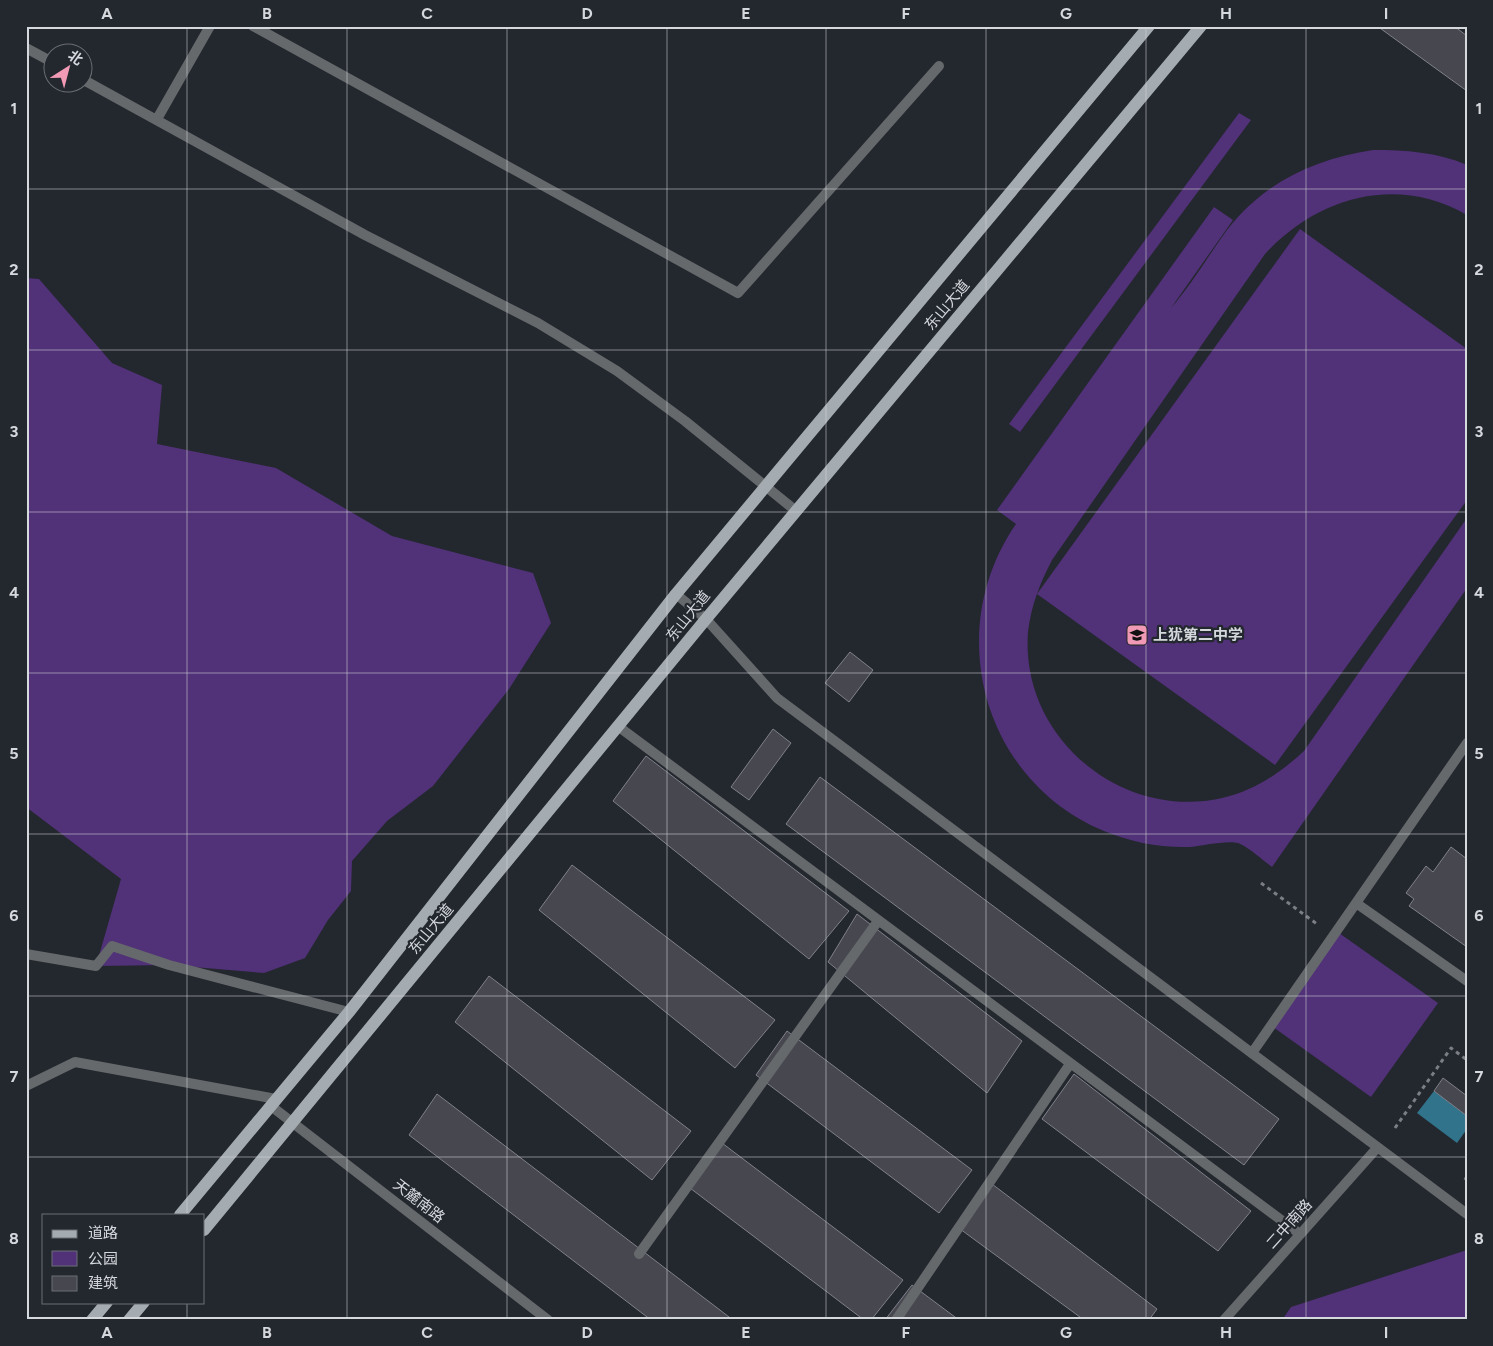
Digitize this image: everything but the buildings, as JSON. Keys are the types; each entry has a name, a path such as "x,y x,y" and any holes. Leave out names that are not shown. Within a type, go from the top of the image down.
{"main road":[{"name":"东山大道","path":"181,1214 350,1012 676,594 1149,26"},
{"name":"东山大道","path":"205,1229 706,619 1201,26"},
{"path":"92,1320 105,1304"},
{"path":"129,1320 142,1304"}],"street":[{"path":"157,119 210,26"},
{"path":"253,26 738,293 939,66"},
{"path":"26,48 42,57"},
{"path":"92,84 365,235 551,331 617,371 685,421 765,488 796,511"},
{"path":"676,594 706,619 776,698 1467,1214"},
{"path":"619,727 1300,1234"},
{"path":"1252,1053 1467,743"},
{"path":"1356,903 1467,981"},
{"path":"639,1254 878,921"},
{"path":"26,954 96,966 112,946 169,965 350,1012"},
{"path":"26,1086 76,1062 274,1103"},
{"path":"896,1320 1070,1064"},
{"name":"天麓南路","path":"274,1103 292,1122 548,1320"},
{"name":"二中南路","path":"1224,1320 1377,1148"}],"path":[{"path":"1261,884 1322,927"},
{"path":"1395,1128 1451,1048 1467,1060"}],"green space":[{"path":"1239,113 1251,120 1020,432 1009,424"},
{"path":"1373,150 1421,153 1444,157 1467,165 1467,215 1440,203 1413,196 1386,194 1359,198 1333,206 1309,218 1286,234 1265,254 1052,560 1037,595 1029,622 1030,670 1041,705 1059,737 1084,763 1114,783 1148,797 1184,802 1222,798 1256,786 1286,767 1304,751 1467,518 1467,588 1272,867 1251,850 1238,843 1189,847 1168,846 1146,844 1114,835 1062,808 1029,777 1003,740 987,699 979,655 982,610 994,566 1016,524 997,510 1214,207 1233,220 1171,308 1193,280 1227,230 1257,199 1292,175 1331,160"},
{"path":"1300,229 1467,349 1467,500 1275,765 1037,594"},
{"path":"26,278 39,279 112,363 162,385 157,444 276,468 392,536 533,573 551,623 509,689 433,786 387,821 352,861 351,891 328,920 305,958 264,973 169,965 96,966 121,879 26,807"},
{"path":"1339,933 1438,1003 1371,1097 1273,1027"},
{"path":"1467,1250 1467,1320 1282,1320 1291,1307"}],"water":[{"path":"1434,1091 1467,1116 1467,1129 1457,1143 1417,1113"}],"place":[{"name":"上犹第二中学","path":"1137,635"}]}
